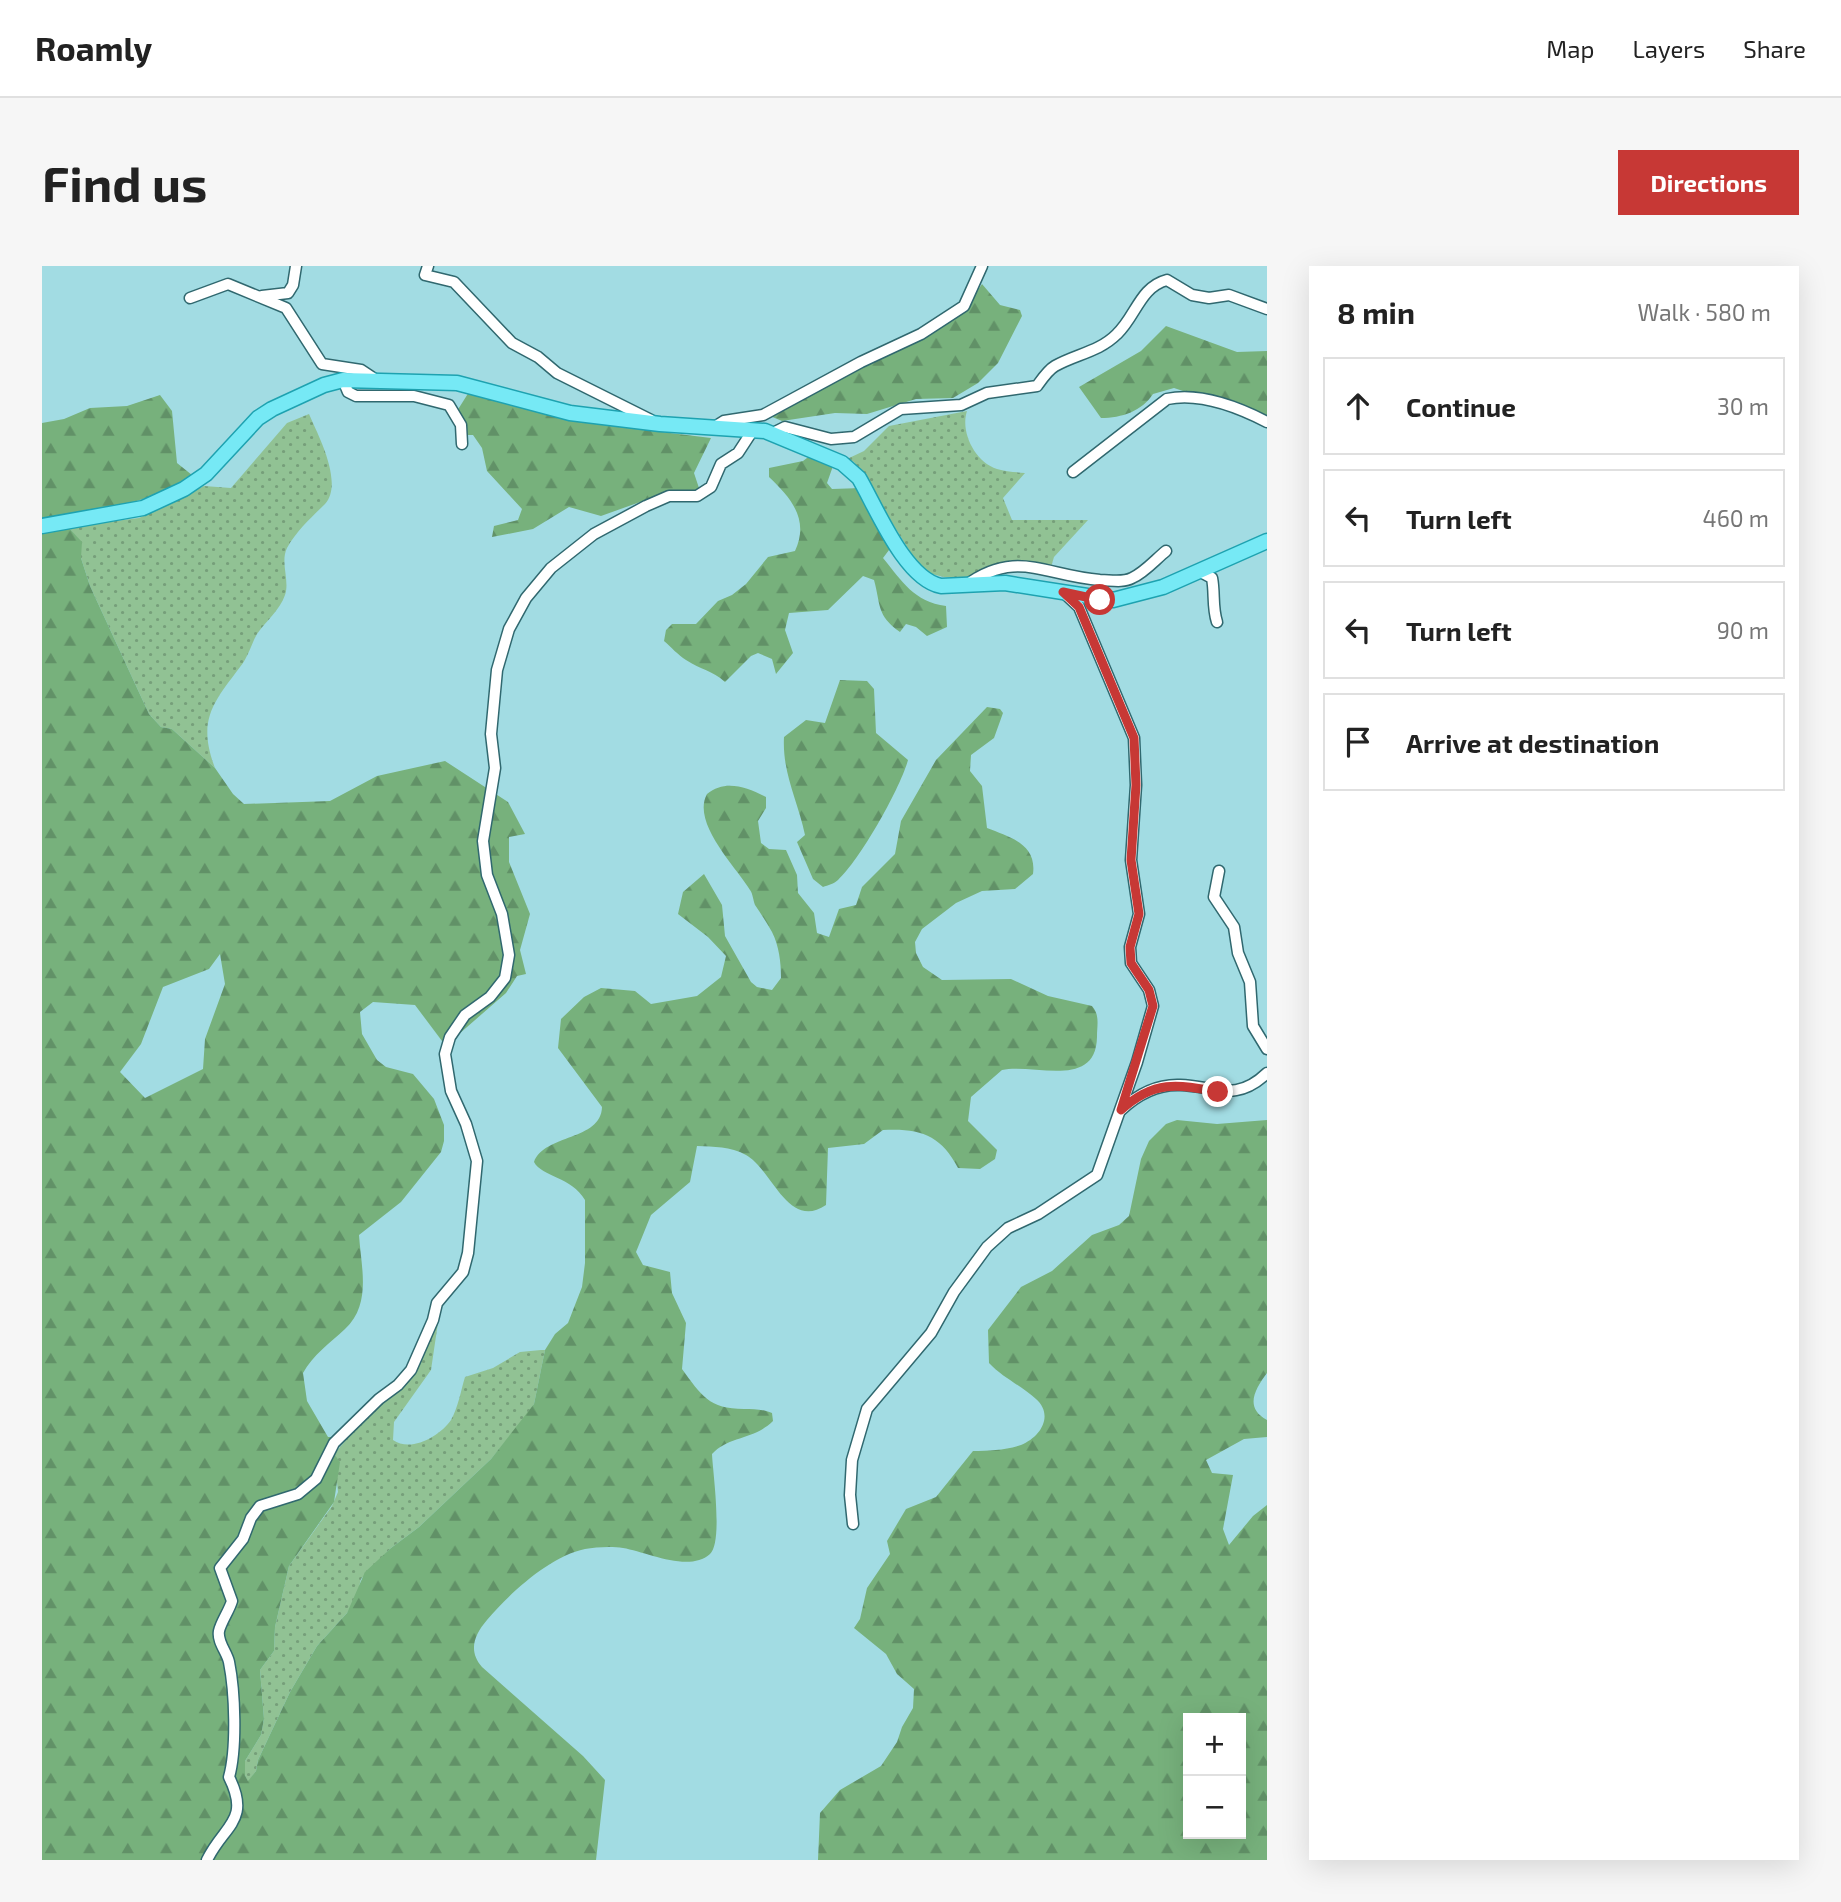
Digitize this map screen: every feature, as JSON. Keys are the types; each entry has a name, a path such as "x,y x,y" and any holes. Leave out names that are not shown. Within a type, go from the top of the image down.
{"main road":[{"path":"42,526 144,508 174,494 206,474 258,418 294,397 343,380 457,383 570,413 660,425 773,433 850,469 859,478 906,559 923,579 941,586 1005,583 1113,600 1163,587 1267,541"}],"street":[{"path":"260,297 288,293 293,285 296,266"},
{"path":"428,266 424,269 425,275 454,282 512,343 538,357 556,373 660,425"},
{"path":"713,428 724,421 763,415 861,362 921,334 964,306 982,266"},
{"path":"773,433 785,427 821,437 854,437 901,409 961,405 987,393 1037,386 1053,366 1101,347 1118,333 1144,293 1156,283 1167,280 1192,295 1209,298 1229,295 1267,309"},
{"path":"190,298 228,284 286,308 322,364 361,370 378,382"},
{"path":"343,380 348,392 356,396 414,397 449,405 461,425 462,444"},
{"path":"1073,472 1167,399 1182,396 1215,401 1267,422"},
{"path":"207,1860 223,1840 239,1806 238,1795 229,1777 233,1761 229,1661 219,1639 219,1629 232,1601 220,1568 243,1539 251,1518 260,1506 298,1494 316,1479 334,1443 411,1370 433,1320 437,1303 463,1272 468,1253 477,1161 466,1124 451,1091 445,1054 450,1037 466,1015 491,997 505,978 509,955 502,914 487,874 483,841 495,768 491,734 497,670 509,629 526,598 551,568 594,534 622,522 646,506 669,496 697,496 711,487 721,464 738,453 753,430"},
{"path":"965,586 983,572 1011,565 1029,565 1074,578 1132,579 1166,551"},
{"path":"1199,572 1212,578 1215,591 1212,608 1217,622"},
{"path":"853,1524 850,1495 852,1460 867,1409 931,1333 954,1292 987,1247 1008,1228 1038,1214 1097,1175 1121,1110 1153,1006 1149,990 1131,963 1130,947 1139,914 1131,860 1136,785 1134,738 1079,607 1063,592"},
{"path":"1219,871 1214,897 1234,927 1238,953 1250,982 1254,1026 1267,1049"},
{"path":"1121,1110 1139,1094 1159,1088 1179,1084 1231,1093 1260,1080 1267,1073"}],"green space":[{"path":"982,284 1000,305 1020,310 1022,316 998,363 978,383 953,398 916,399 867,414 835,413 782,421 770,416 827,382 924,339 963,312"},
{"path":"1166,326 1237,352 1267,351 1267,419 1174,388 1153,394 1143,405 1131,412 1101,418 1079,387 1141,351"},
{"path":"469,392 539,411 711,438 694,473 700,491 668,492 601,516 569,507 533,529 492,537 494,526 518,520 522,509 487,471 482,448 473,435 466,435 457,411"},
{"path":"160,395 172,411 177,463 192,475 161,493 109,510 42,518 42,423 64,419 90,408 127,406"},
{"path":"967,411 965,419 968,437 982,460 997,469 1025,473 1003,498 1012,520 1088,520 1054,557 1051,567 1012,560 966,577 944,577 927,573 914,558 854,462 847,459 864,451 889,426"},
{"path":"309,414 328,459 332,484 330,495 287,548 284,559 286,590 283,600 257,634 245,660 211,711 207,736 215,768 172,729 161,727 149,714 90,586 81,558 81,542 68,527 139,518 204,486 231,488 287,423"},
{"path":"811,455 833,466 827,483 832,489 862,488 892,546 883,558 917,595 946,606 947,627 927,636 916,627 906,624 900,632 883,615 874,580 863,576 828,610 789,613 785,630 793,653 776,674 772,659 758,653 751,656 725,682 677,653 664,641 666,630 672,624 696,624 718,601 732,595 746,584 768,557 795,551 799,539 799,519 790,501 769,477 769,468 803,461"},
{"path":"68,527 82,542 81,558 90,586 149,714 161,727 172,729 215,768 233,794 244,804 330,801 377,776 445,761 508,802 525,834 509,837 509,862 530,914 520,950 526,974 517,976 506,993 451,1041 442,1041 415,1005 373,1002 360,1012 362,1034 377,1060 386,1067 413,1074 434,1099 444,1125 444,1141 441,1152 401,1202 359,1235 363,1285 359,1308 345,1329 317,1355 303,1373 307,1401 328,1437 333,1437 334,1454 340,1462 334,1502 289,1566 275,1627 274,1651 260,1670 264,1719 261,1735 245,1761 248,1781 256,1771 258,1760 290,1692 317,1646 347,1613 365,1572 419,1527 491,1459 534,1404 545,1350 555,1334 568,1323 582,1287 585,1263 585,1200 573,1186 544,1171 534,1162 549,1146 592,1126 599,1118 602,1107 558,1048 561,1019 584,997 601,988 635,991 651,1004 697,996 721,977 726,956 708,937 678,914 683,892 704,874 722,905 725,936 751,982 757,987 772,990 781,978 779,954 772,932 755,905 751,892 710,831 704,806 707,794 721,787 736,786 766,797 766,808 758,821 761,843 769,849 786,850 797,875 798,893 814,913 817,933 829,937 839,909 856,905 862,887 895,854 901,821 936,760 987,707 1000,709 1003,713 994,738 971,755 970,771 982,786 987,828 1013,839 1026,849 1031,855 1033,874 1015,889 982,891 956,903 922,929 915,942 916,953 923,967 942,980 1011,979 1048,996 1092,1006 1098,1020 1094,1053 1086,1064 1075,1069 1002,1070 971,1097 968,1121 997,1150 995,1159 980,1169 958,1168 937,1141 919,1132 883,1130 864,1144 828,1148 826,1205 813,1211 801,1210 791,1204 746,1155 728,1148 697,1146 690,1182 651,1215 636,1252 643,1265 670,1272 672,1293 686,1323 682,1369 701,1393 714,1403 772,1413 773,1421 758,1432 726,1444 712,1454 717,1522 714,1547 710,1554 691,1562 680,1562 614,1547 589,1548 572,1553 544,1568 518,1588 487,1620 474,1643 475,1655 482,1667 583,1756 605,1780 596,1860 42,1860 42,531","holes":["220,954 225,984 205,1039 203,1069 145,1098 120,1072 141,1044 163,987 209,969"]},
{"path":"840,680 867,681 874,689 876,733 908,760 904,773 868,841 838,880 823,887 813,879 797,842 805,835 785,763 784,737 806,720 825,723"},
{"path":"1177,1120 1217,1124 1267,1120 1267,1373 1256,1392 1254,1404 1260,1415 1267,1420 1267,1437 1244,1439 1206,1460 1212,1473 1233,1475 1223,1529 1229,1545 1253,1516 1267,1505 1267,1860 818,1860 820,1813 840,1790 881,1766 897,1742 913,1708 914,1689 897,1674 886,1654 854,1628 860,1619 867,1588 890,1554 887,1541 906,1509 936,1497 973,1451 1021,1445 1034,1437 1043,1425 1044,1412 1036,1399 989,1363 988,1330 1021,1287 1052,1271 1092,1235 1119,1225 1129,1216 1141,1159 1149,1141 1166,1124"},
{"path":"440,1309 431,1370 394,1422 393,1440 408,1445 433,1437 451,1420 465,1377 493,1368 520,1352 545,1350 534,1404 491,1459 419,1527 391,1548 361,1579 357,1595 347,1613 317,1646 290,1692 258,1760 256,1771 248,1782 245,1761 261,1735 264,1719 260,1670 274,1651 275,1627 289,1566 332,1506 338,1492 334,1454 371,1411 403,1384"}],"route":[{"path":"1100,600 1063,592 1079,607 1134,738 1136,785 1131,860 1139,914 1130,947 1131,963 1149,990 1153,1006 1121,1110 1139,1094 1179,1084 1218,1092"}]}
